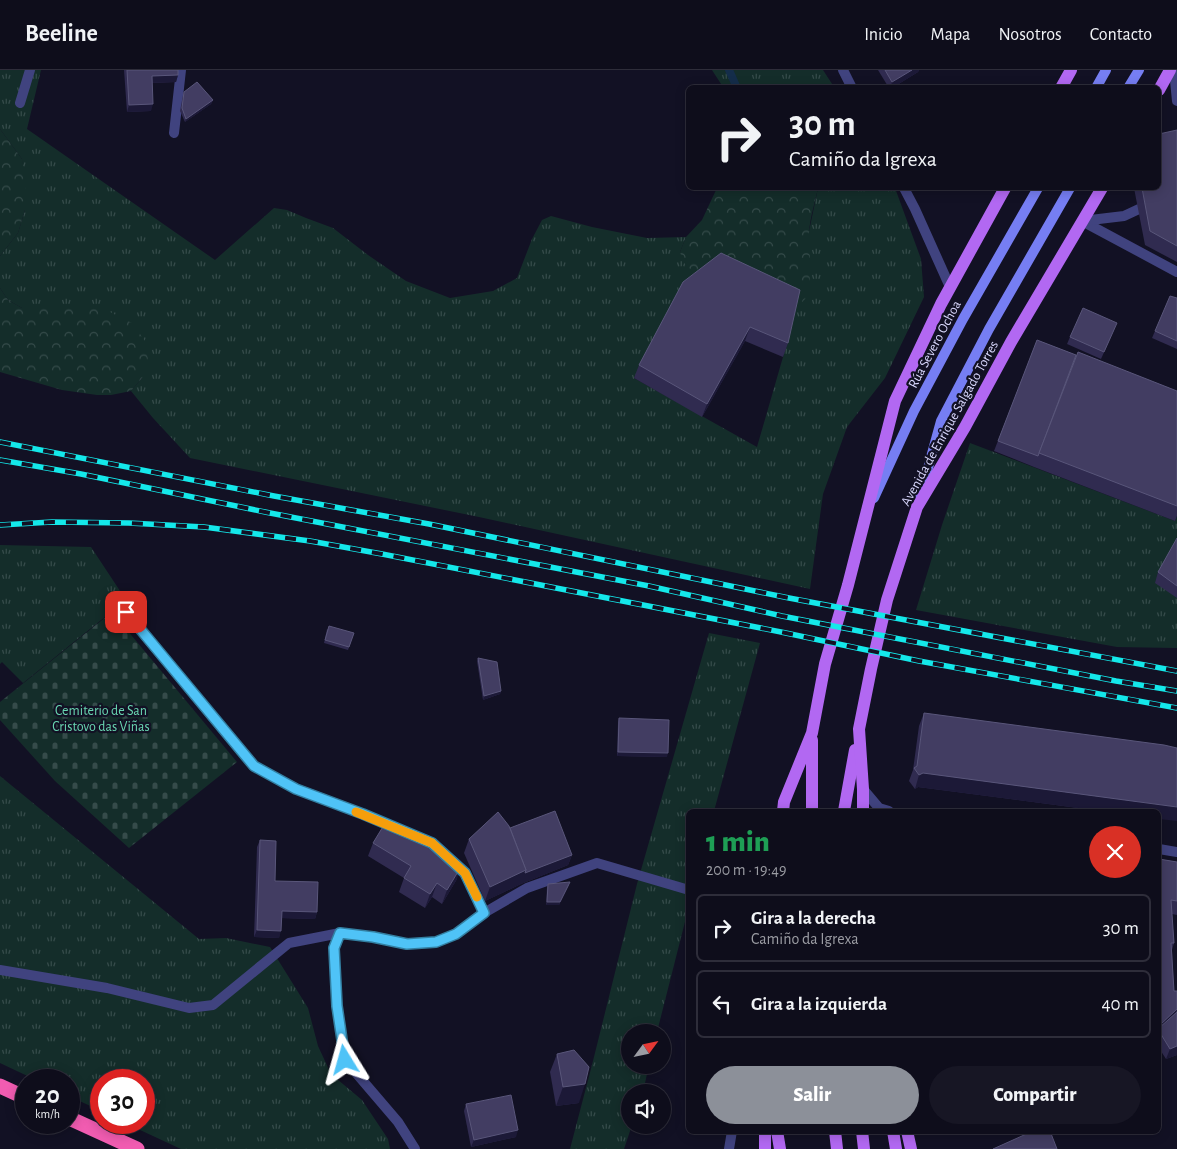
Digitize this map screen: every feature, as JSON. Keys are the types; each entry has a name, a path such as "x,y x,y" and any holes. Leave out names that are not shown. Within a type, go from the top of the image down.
{"highway":[{"path":"0,1086 15,1093"},
{"path":"80,1123 136,1149"}],"main road":[{"path":"1063,85 1071,70"},
{"path":"1098,85 1106,70"},
{"path":"1130,85 1139,70"},
{"path":"1161,87 1172,70"},
{"path":"812,809 812,733 825,664 848,585 895,401 950,287 1004,190"},
{"name":"Rúa Severo Ochoa","path":"865,518 918,403 963,319 1037,190"},
{"path":"917,507 941,420 989,329 1069,190"},
{"name":"Avenida de Enrique Salgado Torres","path":"863,809 859,729 870,669 887,600 917,507 1101,190"},
{"path":"844,809 859,729"},
{"path":"782,809 812,733"},
{"path":"765,1134 765,1149"},
{"path":"778,1134 780,1149"},
{"path":"835,1134 837,1149"},
{"path":"862,1134 864,1149"},
{"path":"894,1134 896,1149"},
{"path":"908,1134 911,1149"}],"street":[{"path":"20,103 30,70"},
{"path":"174,133 182,70"},
{"path":"843,70 850,85"},
{"path":"1172,70 1177,101"},
{"path":"905,190 950,287"},
{"path":"1082,221 1124,216 1139,209"},
{"path":"1082,221 1177,272"},
{"path":"126,612 254,766 296,789 432,843 465,873 484,913"},
{"path":"863,790 879,808 882,809"},
{"path":"1161,849 1177,852"},
{"path":"0,970 107,988 189,1008 213,1005 289,943 340,933 407,944 436,942 456,934 484,913 527,888 597,863 686,889"},
{"path":"340,933 334,948 337,1006 345,1060 398,1122 415,1149"},
{"path":"729,1149 732,1134"}],"green space":[{"path":"0,70 41,70 27,129 215,260 274,208 287,210 333,228 406,281 450,298 493,291 517,278 532,239 542,220 551,216 592,227 647,238 686,237 680,252 699,272 634,378 757,447 783,357 818,190 896,190 921,259 924,297 885,378 847,427 823,494 810,589 479,517 190,458 131,391 142,378 8,300 0,288 0,256 18,233 25,210 22,159 0,129"},
{"path":"712,70 823,70 833,85 722,85"},
{"path":"0,129 22,159 26,184 25,210 18,233 0,256"},
{"path":"716,190 818,190 809,233 809,286 805,299 795,304 691,269 686,265 680,252 686,237 702,220"},
{"path":"0,288 8,300 22,308 78,306 108,311 132,323 145,341 148,360 142,378 131,391 111,395 97,395 62,390 0,372"},
{"path":"970,443 1175,521 1177,516 1177,648 1117,647 916,610"},
{"path":"0,545 91,547 126,600 23,683 2,662 0,664"},
{"name":"Cemiterio de San Cristovo das Viñas","path":"112,612 237,762 129,848 55,781 0,720 0,702"},
{"path":"709,633 760,643 715,809 686,809 686,918 659,1024 621,1024 621,1074 647,1074 645,1084 621,1084 621,1134 629,1134 624,1149 570,1149 637,884"},
{"path":"0,776 199,939 226,938 270,947 308,1008 318,1046 331,1074 362,1100 388,1139 390,1149 181,1149 149,1134 155,1134 155,1069 90,1069 90,1106 80,1101 80,1069 15,1070 0,1063"}],"building":[{"path":"127,70 178,70 178,75 152,76 153,104 129,105"},
{"path":"885,70 912,70 892,82"},
{"path":"197,82 213,100 186,119 182,108 184,92"},
{"path":"1177,130 1177,246 1150,231 1142,190 1161,190 1161,134"},
{"path":"721,253 800,290 788,343 750,327 707,404 639,365 683,282"},
{"path":"1170,296 1177,298 1177,341 1155,331"},
{"path":"1083,308 1117,323 1104,352 1070,337"},
{"path":"1037,340 1076,355 1038,456 998,441"},
{"path":"1078,352 1177,391 1177,506 1039,453"},
{"path":"1177,538 1177,586 1158,572"},
{"path":"329,626 354,633 349,647 325,640"},
{"path":"478,658 497,662 501,691 484,696"},
{"path":"924,713 1177,748 1177,807 923,773 919,775 914,768 917,766"},
{"path":"619,718 669,720 668,753 618,752"},
{"path":"555,811 572,855 525,873 526,870 510,828"},
{"path":"498,812 509,826 526,870 490,887 469,839"},
{"path":"387,820 462,865 447,890 437,883 430,894 404,878 411,866 373,843"},
{"path":"260,840 276,841 275,881 318,882 317,912 282,911 281,931 257,930"},
{"path":"1161,859 1177,862 1177,901 1171,900 1174,943 1171,943 1174,991 1177,991 1177,1009 1161,1024"},
{"path":"570,882 560,902 547,902 548,884"},
{"path":"1177,1012 1177,1046 1170,1049 1161,1034 1161,1026"},
{"path":"574,1050 589,1067 585,1084 563,1087 557,1054"},
{"path":"511,1095 518,1130 474,1140 466,1104"},
{"path":"1026,1134 1051,1134 1057,1149 993,1149"}],"waterway":[{"path":"729,70 736,85"}],"railway":[{"path":"0,442 274,496 429,524 789,598 1177,671"},
{"path":"0,460 81,474 270,513 649,586 782,616 1116,681 1177,691"},
{"path":"0,525 52,522 129,523 204,527 310,541 781,632 919,661 1177,708"}],"slow traffic":[{"path":"356,812 432,843 465,873 477,897"}],"route":[{"path":"126,612 254,766 296,789 432,843 465,873 478,899 484,913 456,934 436,942 407,944 340,933 334,948 337,1006 345,1060"}]}
